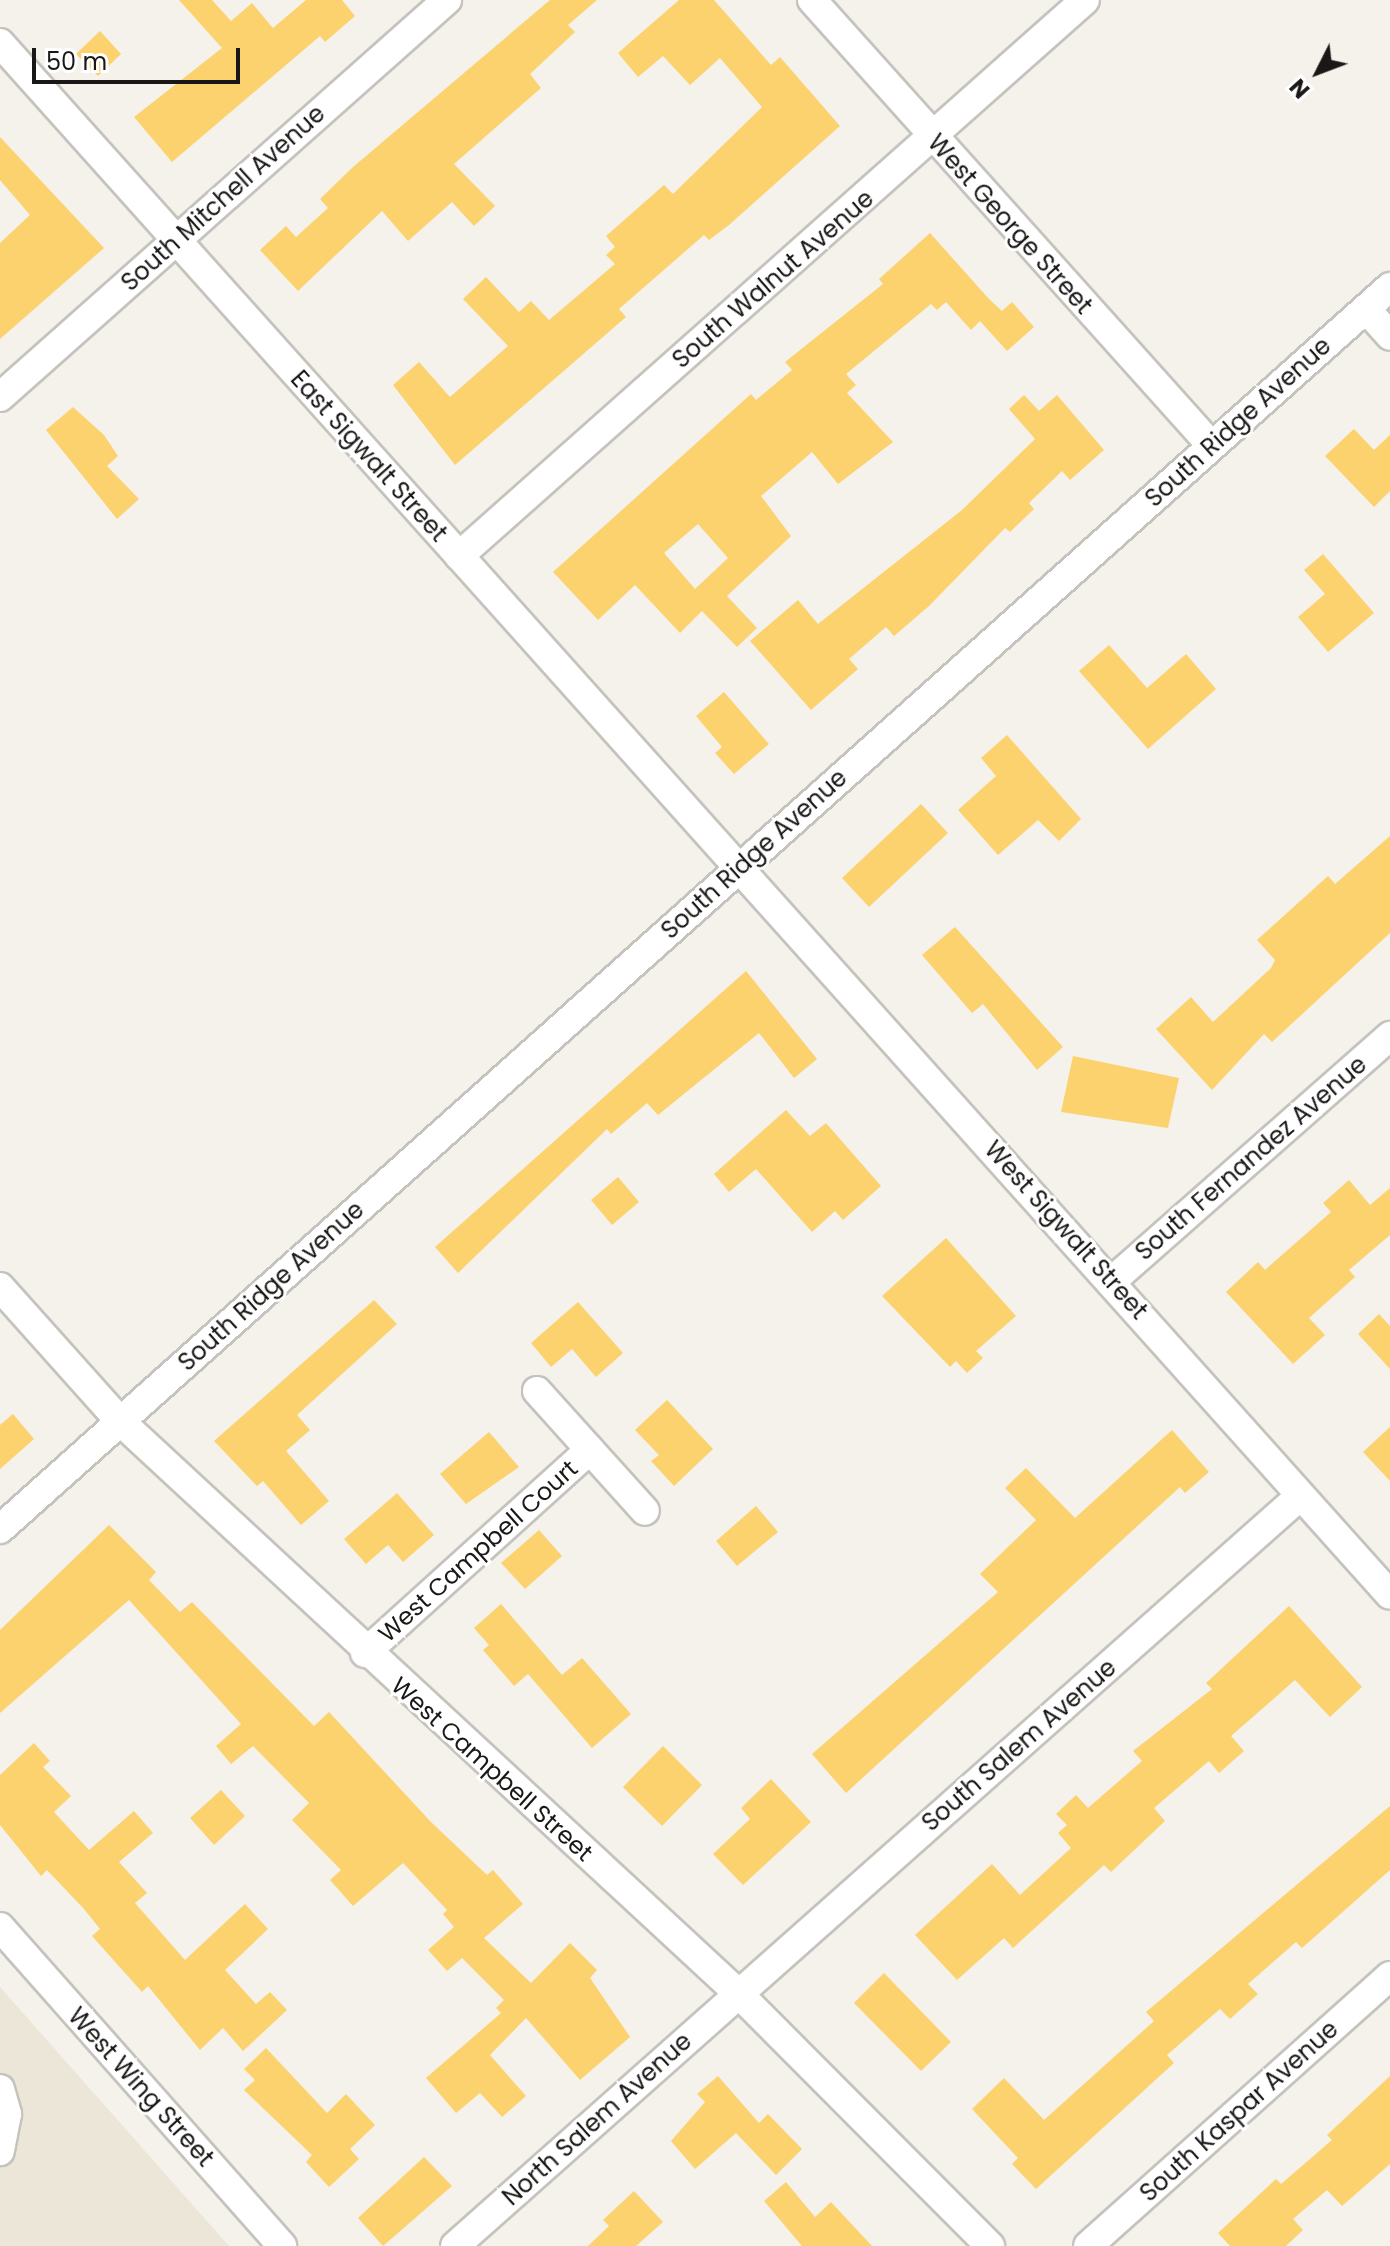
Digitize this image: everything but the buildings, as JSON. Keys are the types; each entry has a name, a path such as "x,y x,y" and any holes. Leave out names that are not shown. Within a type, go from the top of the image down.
{"street":[{"name":"South Mitchell Avenue","path":"0,397 447,0"},
{"name":"West George Street","path":"812,0 1211,445"},
{"name":"South Walnut Avenue","path":"459,556 1085,0"},
{"name":"East Sigwalt Street","path":"0,43 740,866"},
{"name":"South Ridge Avenue","path":"0,1529 1390,287"},
{"path":"1366,309 1390,336"},
{"name":"West Sigwalt Street","path":"740,866 1390,1595"},
{"name":"South Fernandez Avenue","path":"1112,1281 1390,1036"},
{"name":"West Campbell Street","path":"0,1287 120,1421 365,1653 738,1993 990,2246"},
{"name":"West Campbell Court","path":"537,1391 645,1511"},
{"name":"West Campbell Court","path":"365,1653 590,1450"},
{"name":"South Salem Avenue","path":"738,1993 1300,1496"},
{"name":"West Wing Street","path":"0,1927 282,2246"},
{"name":"South Kaspar Avenue","path":"1088,2246 1390,1976"},
{"name":"North Salem Avenue","path":"455,2246 738,1993"},
{"path":"0,2089 7,2114 0,2151"}],"shaded area":[{"path":"0,1987 229,2246 0,2246"}]}
